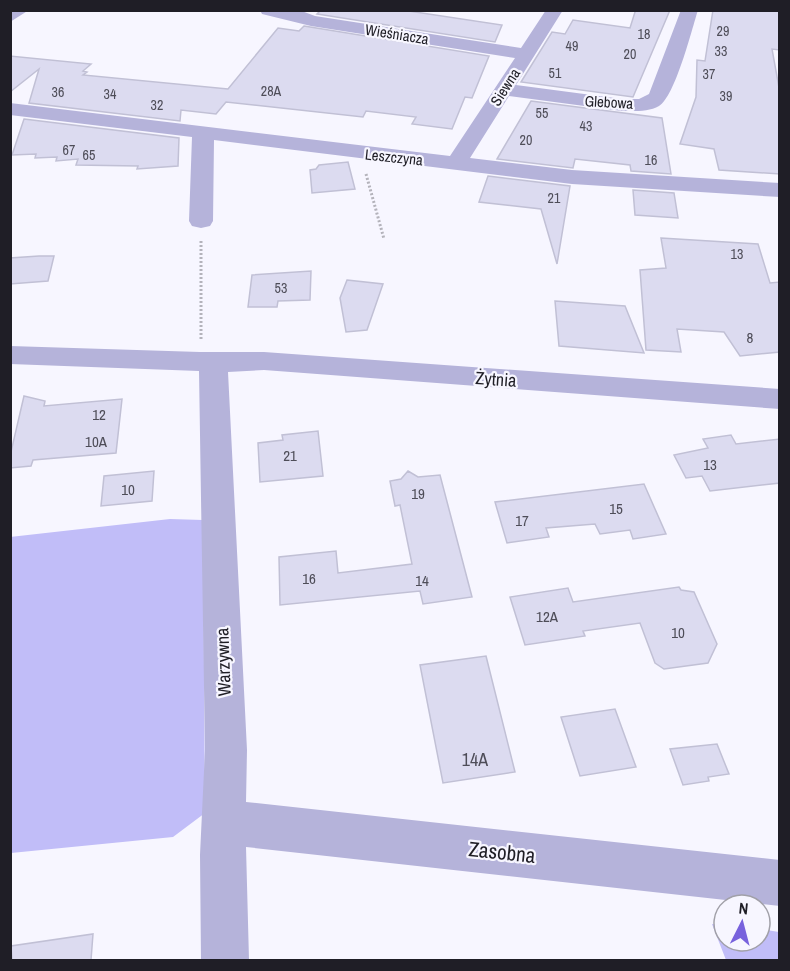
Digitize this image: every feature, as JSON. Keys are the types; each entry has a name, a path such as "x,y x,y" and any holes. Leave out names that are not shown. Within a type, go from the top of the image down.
{"street":[{"path":"10,16 21,10"},
{"name":"Wieśniacza","path":"268,10 299,13 311,21 526,54"},
{"name":"Siewna","path":"456,164 555,10"},
{"name":"Glebowa","path":"503,89 590,102 629,104 652,101 660,92 690,10"},
{"name":"Leszczyna","path":"10,109 572,177 780,190"},
{"path":"201,221 203,134"},
{"name":"Żytnia","path":"10,355 63,354 213,364 264,361 780,399"},
{"name":"Warzywna","path":"213,364 225,738 225,960"},
{"name":"Zasobna","path":"224,822 780,882"}],"path":[{"path":"363,153 363,161 384,239"},
{"path":"201,221 201,339 213,364"}],"shaded area":[{"path":"170,519 203,520 205,813 173,837 11,853 10,537"},
{"path":"772,931 779,932 779,960 726,960 723,953 772,953"}],"building":[{"path":"321,10 402,10 502,25 495,42 317,14"},
{"path":"638,10 670,10 633,97 521,82 552,32 565,34 573,20 630,28 635,12"},
{"path":"713,10 780,10 780,50 772,49 780,93 780,174 719,170 714,149 680,144 696,97 697,60 705,61"},
{"path":"304,26 489,56 472,98 465,97 452,129 412,124 416,117 366,111 363,117 226,102 216,114 181,110 180,121 29,103 39,69 10,92 10,56 91,64 83,71 87,72 83,75 228,89 278,28 299,31"},
{"path":"531,101 662,118 671,174 631,171 630,165 575,159 573,168 497,159"},
{"path":"24,119 179,138 178,166 137,169 138,166 76,165 78,159 56,161 57,157 35,158 36,154 12,155"},
{"path":"348,162 355,189 312,193 310,170 316,169 319,165"},
{"path":"488,176 570,186 557,264 541,209 479,202"},
{"path":"633,190 674,193 678,218 635,215"},
{"path":"661,238 758,244 770,283 780,282 780,352 740,356 724,332 677,329 681,352 646,350 640,270 666,268"},
{"path":"54,256 48,281 10,284 10,258"},
{"path":"311,271 310,300 278,301 277,307 248,307 252,275"},
{"path":"347,280 383,284 367,330 346,332 340,298"},
{"path":"555,301 625,306 644,353 559,346"},
{"path":"24,396 45,401 44,406 122,399 116,453 33,460 31,466 10,468 10,456"},
{"path":"318,431 323,476 260,482 258,443 283,440 282,435"},
{"path":"731,435 736,444 780,439 780,483 710,491 702,476 686,478 674,455 708,448 703,439"},
{"path":"154,471 152,501 101,506 104,476"},
{"path":"408,471 418,477 440,475 472,597 423,604 420,591 280,605 279,557 336,551 338,573 412,564 400,505 395,506 390,481 401,479"},
{"path":"644,484 666,534 633,539 630,530 600,534 595,524 546,528 549,537 507,543 495,502"},
{"path":"679,587 681,590 694,592 717,644 708,663 664,669 655,663 640,623 583,631 585,636 525,645 510,597 568,588 573,602"},
{"path":"486,656 515,772 443,783 420,665"},
{"path":"615,709 636,767 580,776 561,717"},
{"path":"717,744 729,774 708,777 709,781 683,785 670,749"},
{"path":"93,934 91,960 12,960 11,946"}]}
